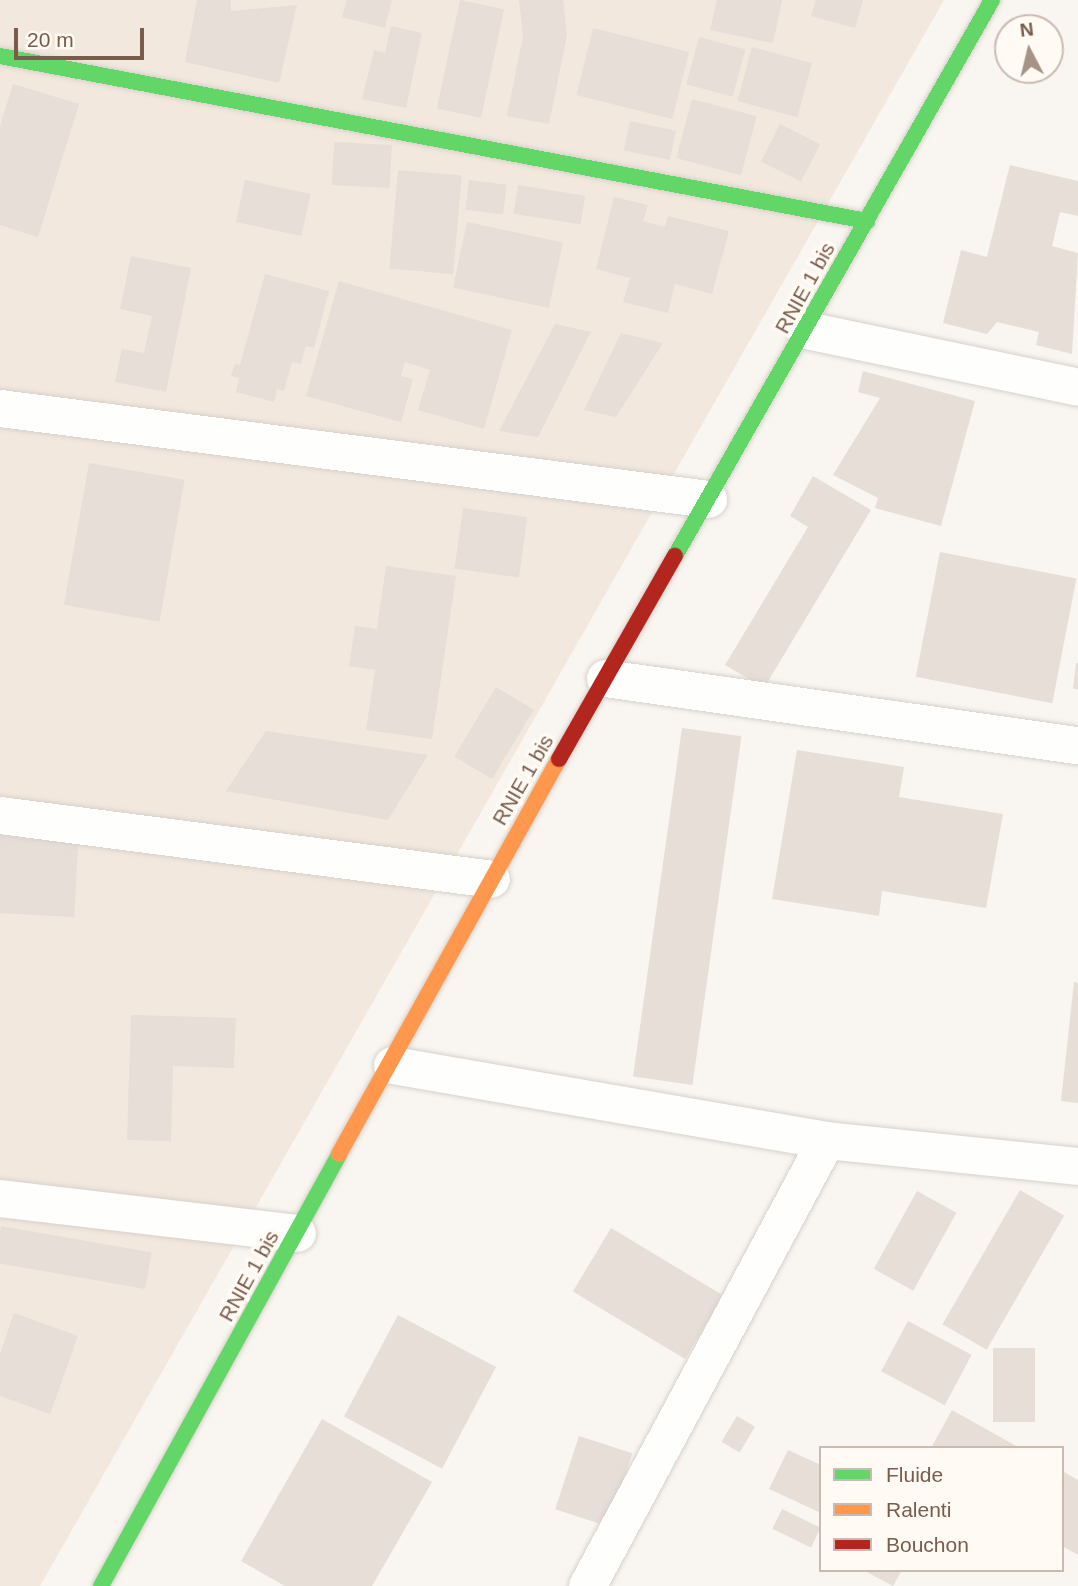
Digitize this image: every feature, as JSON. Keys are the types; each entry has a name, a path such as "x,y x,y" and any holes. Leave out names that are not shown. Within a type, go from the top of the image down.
{"main road":[{"name":"RNIE 1 bis","path":"102,1586 392,1065 491,879 992,0"},
{"path":"0,56 867,221"}],"street":[{"path":"806,330 1078,387"},
{"path":"0,408 708,499"},
{"path":"604,678 1078,745"},
{"path":"0,815 491,879"},
{"path":"392,1065 826,1140 1078,1166"},
{"path":"587,1586 826,1140"},
{"path":"0,1198 297,1234"}],"shaded area":[{"path":"0,0 944,0 40,1586 0,1586"}],"building":[{"path":"197,0 231,0 231,11 297,5 279,83 185,62"},
{"path":"347,0 392,0 385,28 342,17"},
{"path":"460,0 504,9 481,118 437,109"},
{"path":"519,0 563,0 567,35 549,124 507,116 523,36"},
{"path":"717,0 782,0 773,43 710,30"},
{"path":"816,0 863,0 855,28 811,16"},
{"path":"391,26 422,33 406,108 362,99 374,50 385,53"},
{"path":"593,28 689,52 672,119 576,95"},
{"path":"699,37 745,49 733,97 686,84"},
{"path":"752,47 812,63 797,117 738,101"},
{"path":"13,84 79,104 38,237 0,225 0,126"},
{"path":"692,99 757,116 741,175 676,158"},
{"path":"630,121 676,131 670,160 624,150"},
{"path":"780,124 820,144 801,182 761,161"},
{"path":"334,142 392,145 390,188 332,185"},
{"path":"1010,165 1078,181 1078,216 1060,212 1052,246 1078,253 1072,354 1036,345 1039,332 997,322 987,334 943,323 961,250 987,257"},
{"path":"398,170 462,176 453,274 389,269"},
{"path":"245,180 311,194 302,236 236,222"},
{"path":"469,180 507,185 503,214 465,210"},
{"path":"518,185 585,196 581,224 513,214"},
{"path":"614,197 648,205 643,221 665,227 668,216 729,231 712,294 675,284 668,313 623,302 630,278 596,269"},
{"path":"467,222 563,242 549,308 453,288"},
{"path":"131,256 191,268 166,392 115,382 122,349 144,353 152,316 120,309"},
{"path":"265,274 329,291 314,348 306,346 301,364 292,362 284,391 277,389 274,402 236,392 239,378 231,376 235,364 240,365"},
{"path":"339,281 512,330 484,429 418,410 430,370 405,362 401,376 413,379 401,422 306,396"},
{"path":"555,324 591,332 538,437 499,431"},
{"path":"621,333 663,343 616,417 584,410"},
{"path":"863,371 975,401 941,526 875,508 878,498 833,475 880,398 858,392"},
{"path":"89,463 185,480 160,622 64,605"},
{"path":"813,476 871,510 764,688 725,665 808,527 790,516"},
{"path":"463,508 527,517 519,577 455,568"},
{"path":"940,552 1076,579 1052,703 916,677"},
{"path":"386,566 456,576 432,739 366,730 375,670 349,666 355,626 377,629"},
{"path":"1076,663 1078,689 1073,689"},
{"path":"496,687 534,710 492,779 454,756"},
{"path":"682,728 741,736 692,1085 633,1077"},
{"path":"266,731 428,755 388,820 226,791"},
{"path":"797,750 904,767 899,797 1003,814 986,908 882,891 879,916 772,899"},
{"path":"0,824 79,828 74,917 0,913"},
{"path":"1074,982 1078,983 1078,1103 1061,1101"},
{"path":"131,1015 236,1018 234,1068 173,1066 171,1141 127,1140"},
{"path":"1020,1190 1064,1216 987,1350 942,1324"},
{"path":"917,1191 956,1213 913,1291 874,1269"},
{"path":"1,1226 152,1253 145,1289 0,1263"},
{"path":"611,1228 723,1295 685,1359 573,1291"},
{"path":"14,1313 78,1336 50,1414 0,1396 0,1354"},
{"path":"398,1315 496,1367 442,1469 344,1417"},
{"path":"908,1321 972,1355 945,1405 881,1371"},
{"path":"993,1348 1035,1348 1035,1422 993,1422"},
{"path":"952,1410 1016,1446 932,1446"},
{"path":"737,1416 755,1427 740,1453 722,1442"},
{"path":"322,1419 432,1482 372,1586 285,1586 241,1561"},
{"path":"579,1436 632,1453 608,1527 555,1509"},
{"path":"788,1450 819,1464 819,1512 769,1489"},
{"path":"1064,1472 1078,1480 1078,1555 1064,1547"},
{"path":"782,1509 819,1527 811,1548 772,1529"},
{"path":"867,1572 901,1572 893,1586"}],"traffic: fast":[{"path":"675,556 992,0"},
{"path":"0,56 867,221"},
{"path":"101,1586 339,1154"}],"traffic: slow":[{"path":"339,1154 559,759"}],"traffic: jam":[{"path":"559,759 675,556"}]}
